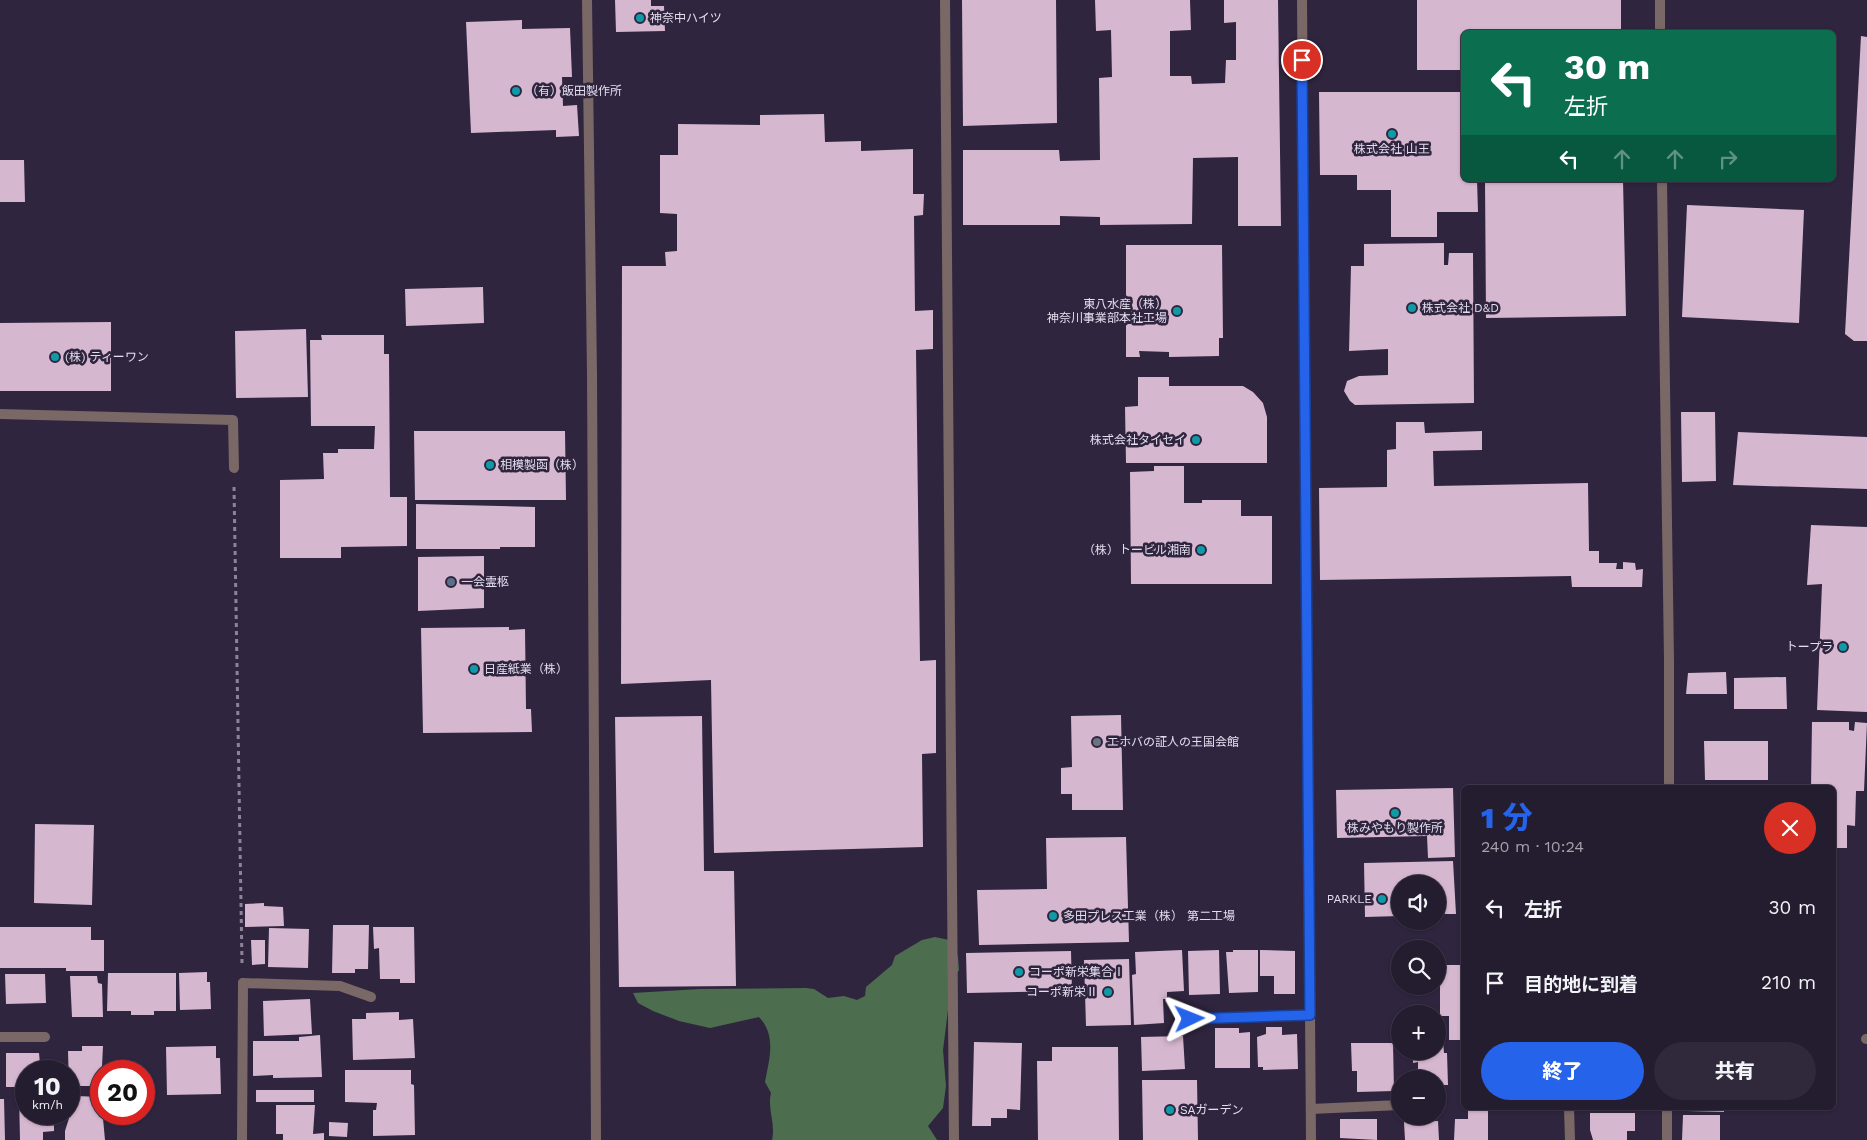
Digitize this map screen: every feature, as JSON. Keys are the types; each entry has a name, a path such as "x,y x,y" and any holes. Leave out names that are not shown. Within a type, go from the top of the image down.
{"street":[{"path":"587,0 592,384 596,1140"},
{"path":"945,0 954,1140"},
{"path":"1302,0 1311,1140"},
{"path":"1660,0 1660,30"},
{"path":"1662,182 1669,660 1668,785"},
{"path":"0,414 233,420 234,468"},
{"path":"242,1140 242,983 340,986 371,996"},
{"path":"1190,1019 1310,1015"},
{"path":"0,1037 45,1037"},
{"path":"1311,1109 1391,1105"},
{"path":"1570,1110 1570,1140"},
{"path":"1667,1110 1667,1140"}],"path":[{"path":"234,468 242,983"}],"green space":[{"path":"935,937 949,940 958,957 959,970 948,987 949,1002 943,1050 946,1086 943,1108 928,1126 937,1140 772,1140 771,1093 765,1082 770,1057 770,1040 765,1024 759,1017 710,1028 679,1021 653,1011 638,1003 633,993 700,989 806,988 814,989 828,998 844,996 857,1000 865,996 866,987 892,965 895,956 922,940"}],"building":[{"name":"神奈中ハイツ","path":"615,0 651,0 651,6 664,6 665,31 616,32"},
{"path":"962,0 1056,0 1057,123 963,126"},
{"path":"1095,0 1190,0 1191,30 1170,31 1170,76 1191,76 1192,84 1225,83 1226,60 1236,60 1236,22 1224,23 1224,0 1278,0 1281,226 1238,226 1238,157 1193,158 1192,224 1100,225 1100,217 1060,216 1060,225 963,225 963,150 1059,150 1060,161 1100,160 1099,78 1112,77 1111,30 1096,31"},
{"path":"1417,0 1621,0 1621,30 1461,30 1461,70 1417,70"},
{"name":"（有）飯田製作所","path":"522,20 522,29 570,28 572,77 562,77 563,106 577,105 579,136 556,137 556,130 471,133 466,22"},
{"path":"1861,36 1867,37 1867,341 1854,341 1845,334"},
{"name":"株式会社 山王","path":"1319,92 1461,92 1461,182 1477,182 1478,212 1437,212 1437,237 1391,237 1391,190 1357,190 1357,175 1320,175"},
{"path":"824,114 825,142 861,141 861,151 913,149 913,194 924,194 923,215 914,216 915,311 933,310 933,349 916,350 920,661 936,660 936,753 922,754 923,847 714,853 711,680 621,684 622,266 666,266 665,252 677,251 677,214 660,213 660,155 678,155 678,124 760,125 760,115"},
{"path":"0,160 24,160 25,202 0,202"},
{"path":"1485,182 1623,182 1626,316 1486,318"},
{"path":"1687,205 1804,210 1799,323 1682,317"},
{"name":"株式会社 D&D","path":"1444,243 1444,265 1448,265 1449,253 1473,253 1474,403 1355,405 1344,391 1347,381 1359,376 1388,375 1388,349 1349,351 1351,266 1364,266 1364,244"},
{"name":"東八水産（株） 神奈川事業部本社工場","path":"1126,245 1222,245 1223,338 1219,338 1219,356 1169,357 1169,352 1139,351 1140,357 1126,357 1126,324 1131,324 1131,298 1126,298"},
{"path":"483,287 484,323 406,326 405,289"},
{"name":"(株) ティーワン","path":"111,322 111,391 0,391 0,323"},
{"path":"306,329 308,397 236,398 235,331"},
{"path":"321,335 384,335 384,354 389,354 390,497 407,497 407,546 341,547 341,558 280,558 280,480 324,479 323,453 338,453 338,449 374,449 375,426 311,426 310,340 322,340"},
{"name":"株式会社タイセイ","path":"1138,377 1169,377 1169,386 1243,386 1253,392 1263,403 1267,417 1267,463 1126,463 1125,407 1138,406"},
{"path":"1681,412 1715,412 1716,481 1682,482"},
{"path":"1396,422 1424,422 1425,433 1482,431 1482,450 1433,451 1434,486 1588,483 1589,551 1599,551 1599,563 1617,563 1616,569 1623,569 1623,562 1635,563 1636,570 1643,569 1642,587 1572,587 1571,576 1320,580 1319,488 1387,487 1387,450 1396,449"},
{"name":"相模製函（株）","path":"414,431 565,431 566,500 415,500"},
{"path":"1738,432 1867,437 1867,489 1733,485"},
{"name":"（株）トービル湘南","path":"1154,466 1184,466 1184,503 1202,503 1202,500 1241,500 1241,516 1272,516 1272,584 1131,584 1130,472 1154,471"},
{"path":"416,504 535,507 535,547 416,549"},
{"name":"トープラ","path":"1811,525 1867,527 1867,712 1817,710 1822,584 1807,585"},
{"name":"一会霊柩","path":"484,556 484,608 418,611 418,557"},
{"name":"日産紙業（株）","path":"509,627 509,630 525,629 526,709 531,709 532,732 423,733 421,628"},
{"path":"1726,672 1727,694 1686,694 1688,673"},
{"path":"1786,677 1787,709 1734,709 1734,678"},
{"name":"エホバの証人の王国会館","path":"1121,715 1123,810 1072,810 1072,794 1061,794 1061,768 1072,767 1071,716"},
{"path":"702,716 704,871 734,871 736,986 619,987 615,717"},
{"path":"1812,722 1849,722 1849,730 1854,731 1855,722 1867,723 1864,791 1856,791 1855,826 1847,825 1847,848 1836,848 1836,785 1811,785"},
{"path":"1704,741 1768,741 1768,780 1705,780"},
{"name":"株みやもり製作所","path":"1453,788 1455,857 1428,858 1427,836 1337,838 1336,790"},
{"path":"35,824 94,825 92,905 34,903"},
{"name":"多田プレス工業（株） 第二工場","path":"1126,837 1129,942 979,945 977,890 1047,889 1046,838"},
{"name":"PARKLE","path":"1453,861 1456,914 1446,914 1446,875 1391,875 1391,916 1365,917 1364,863"},
{"path":"264,903 264,906 283,907 284,926 245,927 245,904"},
{"path":"333,925 369,925 368,969 355,969 355,973 332,973"},
{"path":"0,927 91,927 91,940 104,940 104,971 66,971 66,968 0,968"},
{"path":"373,927 414,927 415,983 400,983 400,979 380,979 379,948 374,949"},
{"path":"269,928 309,929 308,968 268,967"},
{"path":"251,940 265,940 265,964 252,965"},
{"path":"1182,950 1184,991 1167,992 1167,999 1163,999 1164,1023 1134,1025 1132,975 1136,974 1135,952"},
{"path":"1219,950 1220,994 1189,995 1188,951"},
{"path":"1233,950 1258,950 1258,992 1229,993 1226,952 1233,952"},
{"path":"1260,950 1295,951 1295,994 1274,994 1274,976 1260,976"},
{"name":"コーポ新栄集合Ⅰ","path":"1071,951 1072,991 967,993 966,953"},
{"name":"コーポ新栄Ⅱ","path":"1129,959 1131,1025 1086,1026 1084,960"},
{"path":"1446,965 1461,965 1461,1040 1449,1040 1449,1016 1446,1016 1446,1005 1440,1005 1440,995 1446,995"},
{"path":"207,972 207,982 210,982 211,1009 180,1010 179,973"},
{"path":"108,973 176,973 176,1011 154,1011 154,1015 131,1015 131,1011 107,1011"},
{"path":"5,974 45,974 46,1003 6,1004"},
{"path":"70,976 97,976 98,983 102,984 103,1017 72,1017"},
{"path":"310,999 312,1034 264,1036 263,1001"},
{"path":"399,1012 399,1020 413,1019 415,1058 353,1060 352,1019 366,1019 366,1013"},
{"path":"1266,1027 1282,1027 1282,1035 1297,1034 1298,1069 1263,1070 1263,1067 1258,1067 1257,1037 1266,1034"},
{"path":"1215,1028 1239,1028 1239,1033 1250,1032 1250,1068 1215,1068"},
{"path":"320,1035 322,1077 273,1078 273,1075 253,1076 253,1041 299,1041 299,1037"},
{"path":"1183,1036 1185,1069 1142,1071 1141,1037"},
{"path":"974,1042 1022,1043 1020,1110 1007,1109 1007,1118 991,1118 991,1126 972,1126"},
{"path":"1351,1043 1391,1043 1391,1060 1393,1060 1394,1070 1391,1070 1391,1091 1357,1092 1357,1071 1352,1071"},
{"path":"82,1046 103,1046 102,1060 90,1060 90,1086 80,1086 80,1060 68,1060 68,1051 82,1051"},
{"path":"216,1046 216,1058 220,1058 221,1094 167,1095 166,1047"},
{"path":"1052,1047 1118,1047 1119,1140 1038,1140 1037,1061 1052,1061"},
{"path":"6,1053 39,1053 40,1060 15,1060 15,1087 6,1087"},
{"path":"1447,1053 1448,1085 1446,1085 1446,1070 1422,1070 1418,1069 1418,1062 1413,1063 1413,1060 1446,1060"},
{"path":"345,1070 411,1070 411,1084 414,1085 415,1135 373,1136 373,1110 376,1110 377,1103 345,1102"},
{"name":"SAガーデン","path":"1142,1080 1197,1080 1198,1140 1143,1140"},
{"path":"256,1090 314,1090 314,1102 256,1102"},
{"path":"80,1096 90,1097 90,1125 104,1125 105,1140 65,1140 67,1125 80,1125"},
{"path":"0,1099 4,1099 5,1140 0,1140"},
{"path":"276,1105 315,1105 313,1134 324,1133 324,1140 283,1140 283,1134 276,1134"},
{"path":"1468,1110 1488,1110 1488,1140 1454,1140 1455,1119 1468,1119"},
{"path":"1724,1110 1724,1112 1687,1111"},
{"path":"1590,1113 1635,1113 1635,1131 1627,1131 1627,1140 1593,1140 1590,1130"},
{"path":"1683,1115 1720,1115 1720,1140 1682,1140"},
{"path":"1340,1119 1377,1119 1377,1140 1340,1138"},
{"path":"329,1122 348,1123 347,1137 329,1136"},
{"path":"20,1125 54,1125 54,1131 43,1132 43,1140 20,1140"},
{"path":"1404,1125 1438,1125 1439,1140 1405,1140"}],"place":[{"name":"神奈中ハイツ","path":"640,18"},
{"name":"（有）飯田製作所","path":"516,91"},
{"name":"株式会社 山王","path":"1392,134"},
{"name":"株式会社 D&D","path":"1412,308"},
{"name":"東八水産（株） 神奈川事業部本社工場","path":"1177,311"},
{"name":"(株) ティーワン","path":"55,357"},
{"name":"株式会社タイセイ","path":"1196,440"},
{"name":"相模製函（株）","path":"490,465"},
{"name":"（株）トービル湘南","path":"1201,550"},
{"name":"一会霊柩","path":"451,582"},
{"name":"トープラ","path":"1843,647"},
{"name":"日産紙業（株）","path":"474,669"},
{"name":"エホバの証人の王国会館","path":"1097,742"},
{"name":"株みやもり製作所","path":"1395,813"},
{"name":"PARKLE","path":"1382,899"},
{"name":"多田プレス工業（株） 第二工場","path":"1053,916"},
{"name":"コーポ新栄集合Ⅰ","path":"1019,972"},
{"name":"コーポ新栄Ⅱ","path":"1108,992"},
{"name":"SAガーデン","path":"1170,1110"}],"route":[{"path":"1190,1019 1310,1015 1302,60"}]}
